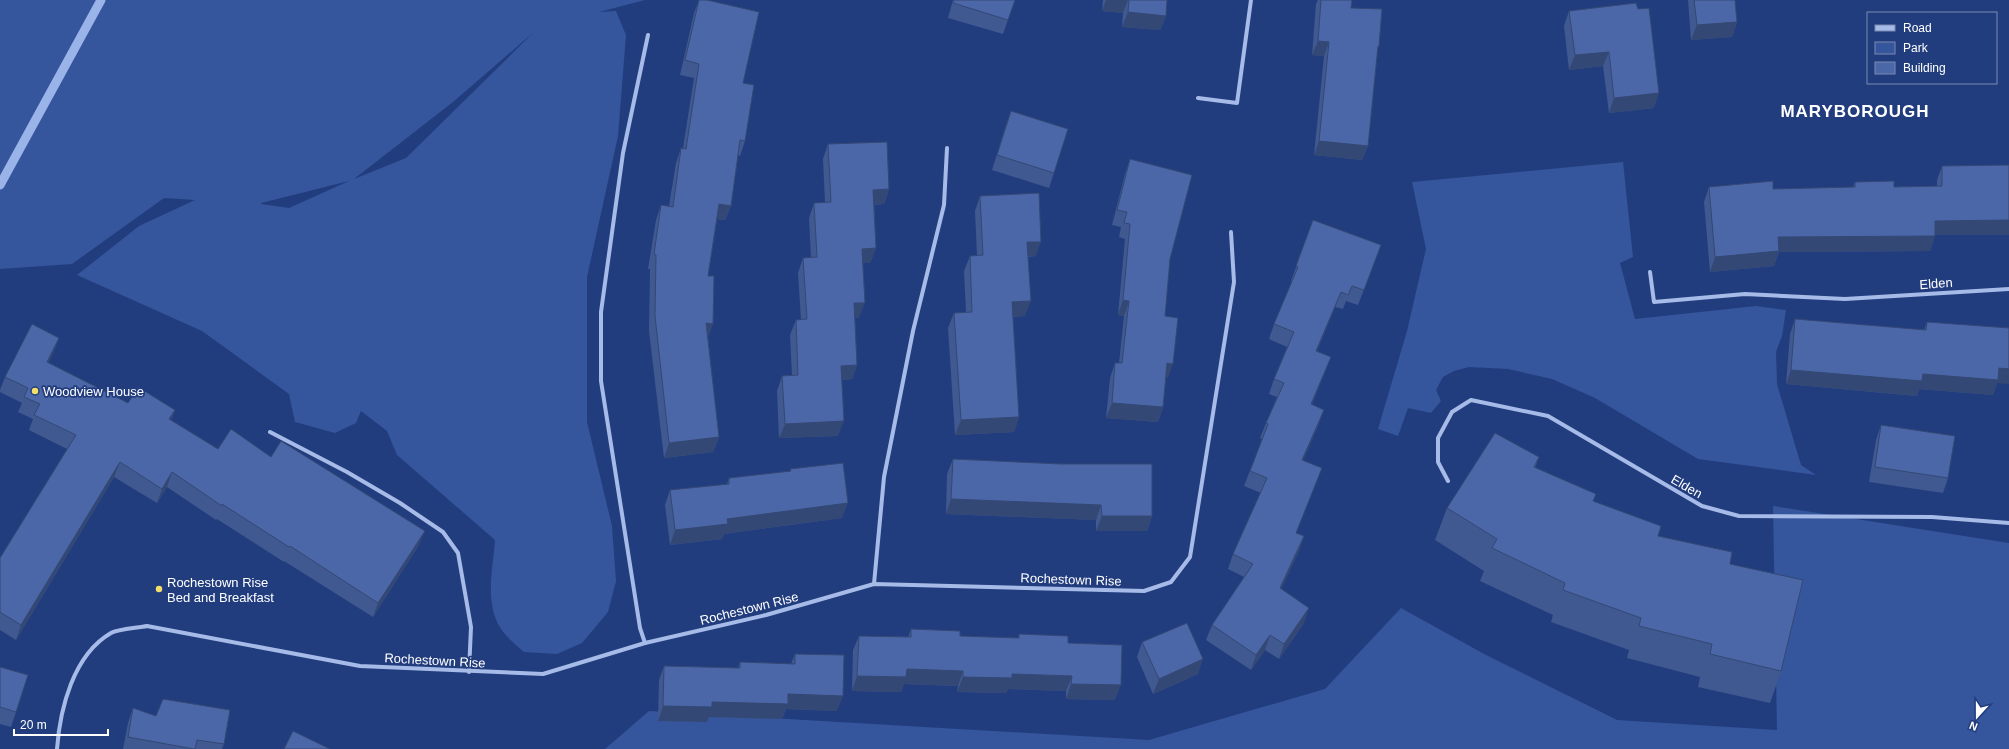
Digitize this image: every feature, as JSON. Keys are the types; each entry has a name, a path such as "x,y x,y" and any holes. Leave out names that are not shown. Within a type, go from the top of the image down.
{"street":[{"path":"1198,98 1237,103 1251,0"},
{"path":"645,643 640,628 601,381 601,312 623,153 648,35"},
{"path":"874,584 884,477 913,331 944,205 947,148"},
{"name":"Rochestown Rise","path":"57,749 69,687 88,651 112,632 147,626 360,666 469,672 543,674 645,643 766,615 874,584 1144,591 1171,582 1190,557 1234,282 1231,232"},
{"name":"Elden","path":"1650,272 1654,302 1745,294 1845,299 2009,289"},
{"name":"Elden","path":"1448,481 1438,462 1438,438 1452,412 1471,400 1548,416 1702,506 1739,516 1932,517 2009,523"},
{"path":"270,432 347,472 400,503 443,532 458,553 471,627 469,672"}],"green space":[{"path":"0,0 645,0 599,12 616,11 626,35 618,136 587,277 587,422 612,526 616,581 608,612 582,643 557,654 524,652 504,633 493,612 491,600 491,576 495,540 397,455 387,431 361,411 356,423 335,433 295,422 289,394 202,331 77,275 139,226 195,200 164,198 72,264 0,269","holes":["534,32 406,158 354,179 453,102","349,181 289,208 261,204 261,203"]},
{"path":"1623,162 1633,257 1620,263 1635,319 1756,306 1786,310 1782,336 1776,352 1777,384 1801,465 1816,475 1698,459 1595,398 1552,379 1508,369 1469,367 1454,371 1443,377 1436,390 1441,401 1431,413 1408,408 1398,436 1378,429 1407,331 1426,249 1412,182"},
{"path":"1773,506 2009,543 2009,749 605,749 649,711 1149,740 1325,689 1401,608 1486,655 1617,720 1777,730"}],"building":[{"path":"699,0 707,0 759,12 743,83 754,85 745,141 740,140 731,206 719,204 708,276 714,276 713,324 706,323 719,437 669,443 655,316 656,255 654,254 661,205 673,207 681,148 686,149 699,64 685,60"},
{"path":"954,0 1015,0 1008,20 953,3"},
{"path":"1129,0 1167,0 1166,16 1128,12"},
{"path":"1321,0 1352,0 1351,8 1382,9 1368,146 1319,141 1329,42 1318,41"},
{"path":"1694,0 1735,0 1737,22 1697,25"},
{"path":"1636,3 1638,9 1649,8 1659,93 1614,98 1609,52 1575,55 1569,11"},
{"path":"1011,111 1068,129 1054,173 997,155"},
{"path":"887,142 889,189 873,190 876,248 862,249 865,303 854,303 857,365 841,366 844,421 785,424 782,376 798,375 796,320 807,319 803,258 817,257 814,203 831,202 828,144"},
{"path":"1130,159 1192,175 1170,259 1165,316 1178,318 1173,364 1167,363 1163,407 1112,403 1115,363 1122,363 1129,301 1123,300 1130,224 1124,223 1127,212 1117,210"},
{"path":"2009,165 2009,220 1935,221 1935,236 1778,237 1779,251 1715,257 1709,187 1773,181 1773,189 1855,187 1855,182 1894,181 1894,187 1942,186 1942,166"},
{"path":"1039,193 1041,242 1027,242 1031,301 1012,302 1019,417 961,420 954,313 972,312 970,256 983,255 980,196"},
{"path":"1313,220 1381,245 1364,290 1352,286 1348,295 1341,292 1316,351 1331,357 1311,404 1324,410 1302,460 1322,468 1296,533 1304,536 1280,588 1309,608 1284,644 1270,635 1256,655 1212,625 1253,564 1233,554 1267,478 1250,471 1268,424 1266,423 1284,383 1274,379 1294,332 1274,324 1298,267 1296,266"},
{"path":"1795,319 1926,330 1927,322 2009,328 2009,369 1999,368 1998,380 1923,374 1922,381 1791,370"},
{"path":"32,324 59,338 47,362 128,403 138,387 175,410 169,419 218,449 231,429 271,457 281,441 425,531 378,603 222,504 222,506 172,472 162,489 120,462 21,625 0,612 0,558 76,435 34,415 40,404 24,397 28,388 5,377"},
{"path":"1881,425 1955,436 1948,478 1875,467"},
{"path":"1495,433 1539,457 1534,467 1596,494 1593,501 1661,526 1658,536 1732,552 1730,564 1803,580 1781,671 1710,654 1712,644 1639,626 1641,618 1563,590 1565,583 1492,548 1497,539 1447,508"},
{"path":"953,459 1061,464 1152,464 1152,516 1102,516 1101,505 951,499"},
{"path":"843,463 848,503 727,519 728,524 675,530 670,490 729,484 729,478"},
{"path":"1187,623 1203,659 1159,679 1142,642"},
{"path":"911,629 960,631 960,636 1019,638 1019,634 1068,636 1068,643 1122,645 1121,685 1071,684 1072,676 1012,674 1012,678 963,677 963,671 907,669 906,677 857,676 859,636 911,637"},
{"path":"795,654 844,655 843,696 788,694 788,704 712,702 712,707 663,706 664,666 740,668 740,662 795,664"},
{"path":"0,667 28,675 16,712 0,707"},
{"path":"163,699 230,710 224,744 197,740 194,749 128,737 133,708 156,716"},
{"path":"293,731 330,749 284,749"}],"waterway":[{"path":"0,185 101,0"}],"place":[{"name":"Woodview House","path":"35,391"},
{"name":"Rochestown Rise Bed and Breakfast","path":"159,589"}],"district":[{"name":"MARYBOROUGH","path":"1855,111"}]}
